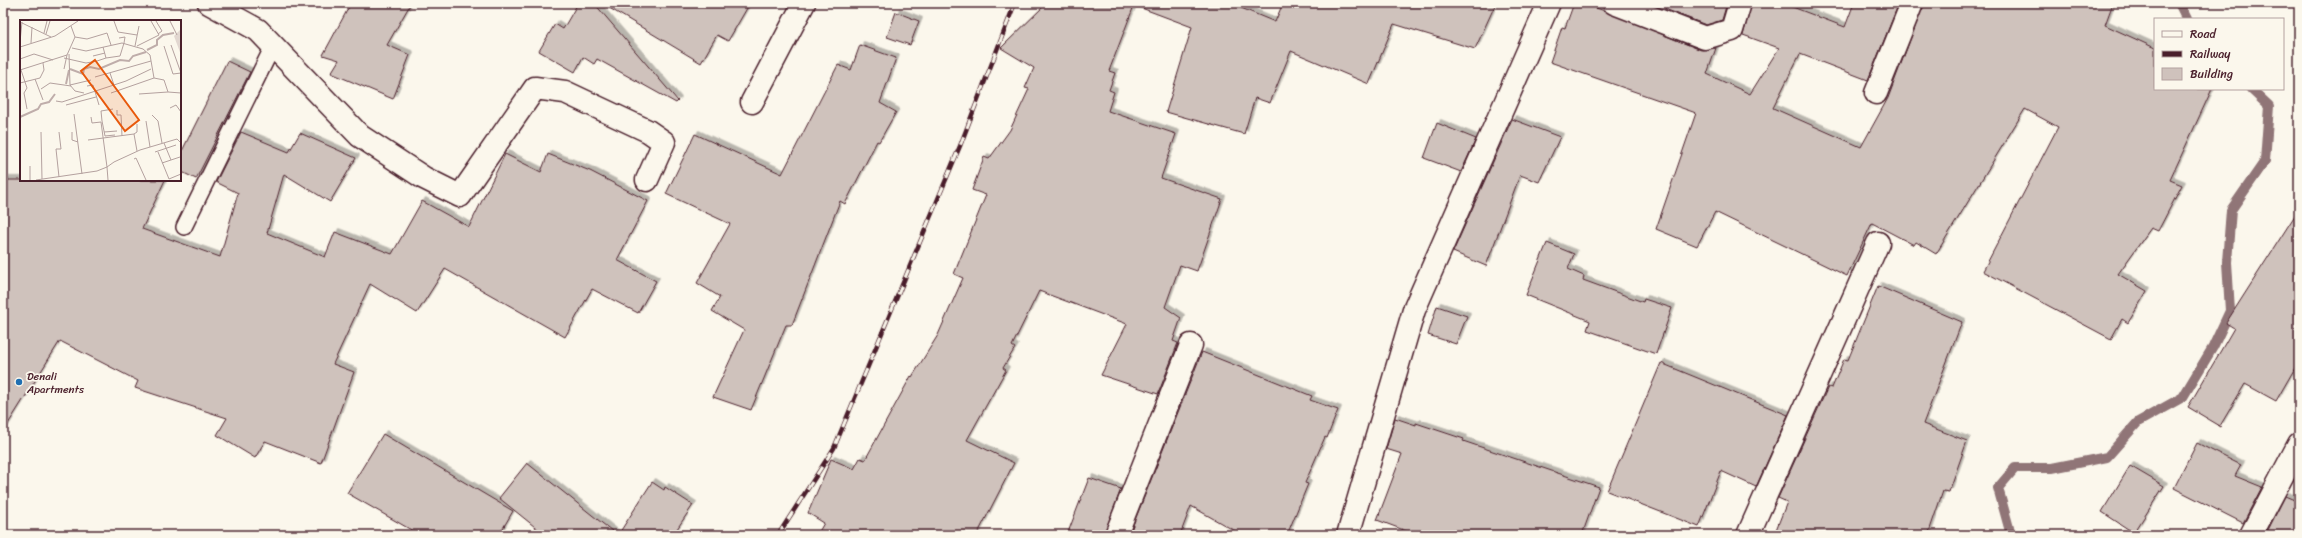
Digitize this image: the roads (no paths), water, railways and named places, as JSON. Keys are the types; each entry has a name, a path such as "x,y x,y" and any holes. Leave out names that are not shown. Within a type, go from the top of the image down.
{"street":[{"path":"209,3 258,30 274,44 360,136 424,178 460,196 535,88 565,92 648,131 664,142 647,180"},
{"path":"752,102 804,3"},
{"path":"1348,535 1414,310 1549,3"},
{"path":"1614,3 1704,38 1732,30 1740,3"},
{"path":"1876,93 1912,3"},
{"path":"1748,535 1878,243"},
{"path":"1116,535 1191,345"},
{"path":"2251,535 2299,444"}],"lane":[{"path":"184,227 274,44"}],"waterway":[{"path":"2181,3 2180,5 2186,18"},
{"path":"2011,535 1998,488 2015,468 2052,468 2107,457 2138,422 2183,397 2213,347 2230,311 2227,262 2231,210 2265,161 2269,106 2252,90"}],"railway":[{"path":"778,535 834,448 960,146 1015,3"}],"place":[{"name":"Denali Apartments","path":"19,382"}]}
